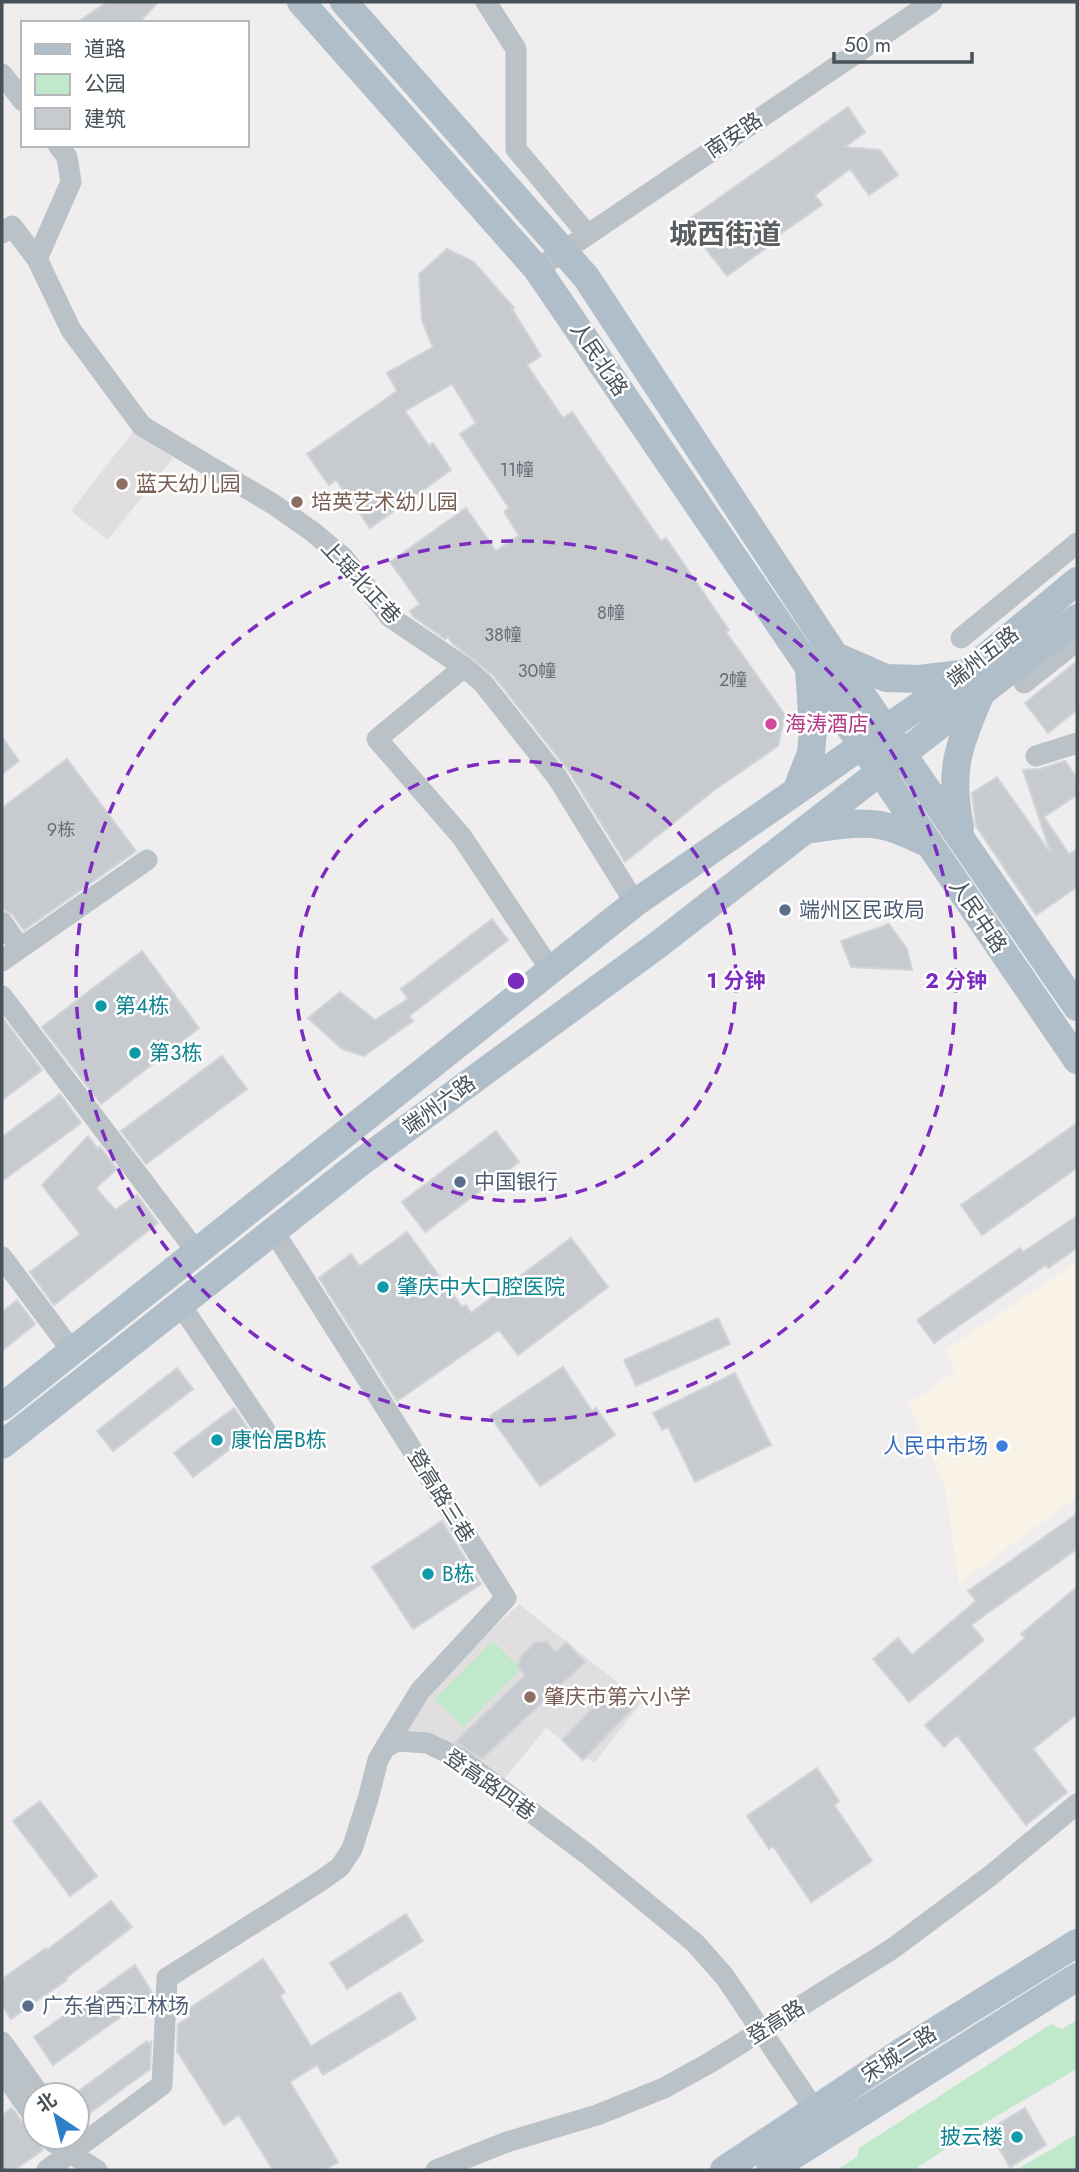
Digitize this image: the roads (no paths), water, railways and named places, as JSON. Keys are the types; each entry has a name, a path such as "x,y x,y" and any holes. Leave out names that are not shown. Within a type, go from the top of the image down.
{"main road":[{"name":"人民北路","path":"302,2 537,269 829,671 886,728 903,753"},
{"name":"人民北路","path":"344,2 563,250 593,289 829,671 862,744 880,771"},
{"name":"端州五路","path":"880,771 903,753 1077,581"},
{"name":"端州五路","path":"862,744 886,728 973,684 1077,618"},
{"path":"797,789 811,753 813,730 829,671 973,684 956,766 954,796 962,837"},
{"name":"端州六路","path":"2,1407 635,903 862,744"},
{"name":"人民中路","path":"903,753 1074,997"},
{"name":"端州六路","path":"2,1445 361,1162 659,944 880,771"},
{"name":"人民中路","path":"880,771 1077,1060"},
{"path":"802,831 873,824 928,843"},
{"name":"宋城二路","path":"724,2170 903,2051 1077,1943"},
{"name":"宋城二路","path":"770,2170 1077,1977"}],"street":[{"path":"486,2 516,49 516,149 587,234"},
{"name":"南安路","path":"537,269 932,2"},
{"path":"2,74 21,98"},
{"path":"37,258 71,182 67,156 60,147"},
{"name":"上瑶北正巷","path":"2,233 12,226 37,258 71,331 142,426 273,504 313,532 343,557 390,617 483,683 557,776 635,903"},
{"path":"961,638 1077,543"},
{"path":"1024,682 1077,641"},
{"path":"464,667 377,739 462,837 550,969"},
{"path":"1036,755 1077,743"},
{"path":"2,961 147,860"},
{"path":"2,922 20,948"},
{"path":"2,996 196,1251"},
{"name":"登高路三巷","path":"273,1230 506,1598 420,1691 385,1748"},
{"path":"2,1258 72,1350"},
{"path":"180,1304 265,1430"},
{"name":"登高路四巷","path":"385,1748 397,1741 427,1743 459,1758 586,1854 695,1943 725,1977 814,2109"},
{"path":"91,2131 162,2085 167,1978 340,1867 352,1849 378,1760 385,1748"},
{"name":"登高路","path":"436,2170 507,2142 597,2115 664,2088 760,2032 892,1949 990,1876 1077,1804"},
{"path":"2,2042 30,2081"},
{"path":"2,2071 21,2098"},
{"path":"47,2170 64,2151"},
{"path":"76,2151 97,2170"}],"place":[{"name":"蓝天幼儿园","path":"122,484"},
{"name":"培英艺术幼儿园","path":"297,502"},
{"name":"海涛酒店","path":"771,724"},
{"name":"端州区民政局","path":"785,910"},
{"name":"第4栋","path":"101,1006"},
{"name":"第3栋","path":"135,1053"},
{"name":"中国银行","path":"460,1182"},
{"name":"肇庆中大口腔医院","path":"383,1287"},
{"name":"康怡居B栋","path":"217,1440"},
{"name":"人民中市场","path":"1002,1446"},
{"name":"B栋","path":"428,1574"},
{"name":"肇庆市第六小学","path":"530,1697"},
{"name":"广东省西江林场","path":"28,2006"},
{"name":"披云楼","path":"1017,2137"}],"district":[{"name":"城西街道","path":"725,234"}]}
